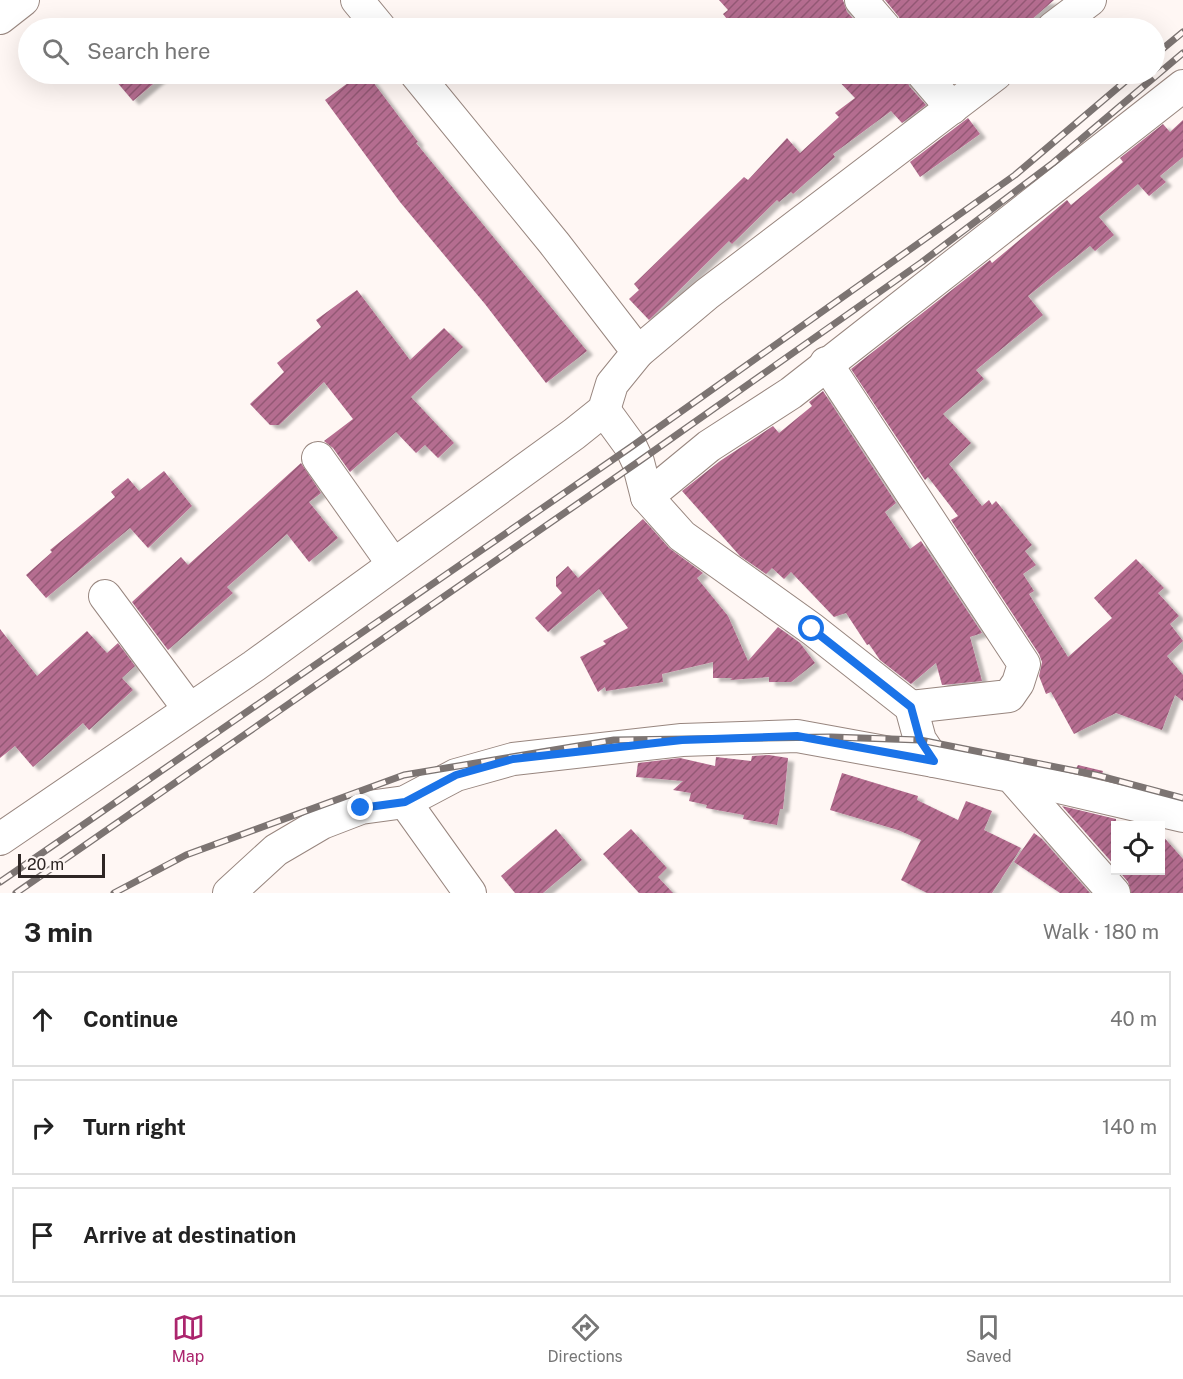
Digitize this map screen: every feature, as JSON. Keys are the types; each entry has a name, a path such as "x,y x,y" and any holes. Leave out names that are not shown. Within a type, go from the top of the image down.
{"street":[{"path":"0,18 23,0"},
{"path":"357,0 372,18"},
{"path":"861,0 876,18"},
{"path":"1066,18 1090,0"},
{"path":"424,84 554,243 638,352"},
{"path":"931,84 951,108"},
{"path":"0,839 254,666 604,410 612,384 638,352 707,294 983,84"},
{"path":"647,497 704,450 790,393 1183,86"},
{"path":"826,363 1024,664 1018,683 1009,696 911,707"},
{"path":"604,410 631,447 638,462 647,497 682,536 812,629 911,707 920,740 934,761"},
{"path":"318,458 393,564"},
{"path":"105,597 189,710"},
{"path":"229,893 276,850 322,823 361,808 405,802 456,775 513,759 682,740 797,736 1011,776 1183,816"},
{"path":"1011,776 1114,893"},
{"path":"405,802 470,893"}],"building":[{"path":"719,0 843,0 847,12 853,18 726,18 723,14 728,10"},
{"path":"885,0 1054,0 1033,18 899,17"},
{"path":"119,84 153,84 133,101"},
{"path":"347,84 374,84 418,142 416,143 587,351 546,383 485,304 400,202 325,100"},
{"path":"842,84 908,84 926,105 902,123 891,111 833,154 835,157 793,194 791,192 779,202 777,200 732,244 729,241 649,320 629,299 639,290 634,284 744,177 748,180 787,138 800,153 839,117 835,113 855,98"},
{"path":"968,118 980,134 920,177 910,162"},
{"path":"1183,120 1183,157 1160,176 1166,182 1149,196 1138,184 1099,217 1114,235 1095,251 1090,246 1028,296 1043,315 976,370 984,379 943,414 971,443 949,464 982,506 989,500 992,505 996,501 1032,545 1025,551 1036,565 1023,574 1034,591 1029,594 1068,657 1112,618 1094,598 1136,559 1164,588 1158,593 1179,616 1170,624 1183,641 1167,656 1183,675 1183,701 1175,695 1162,730 1116,713 1074,734 1051,692 1046,694 1039,676 1042,662 1039,654 951,520 958,516 928,477 925,480 851,369 990,260 992,263 1067,200 1071,205 1123,162 1120,158 1163,124 1170,132"},
{"path":"357,290 410,360 444,328 463,347 411,397 454,443 438,458 425,445 416,453 396,432 350,472 333,448 324,441 353,419 324,382 279,425 270,425 250,404 284,372 277,363 321,327 316,320"},
{"path":"823,391 896,503 885,512 910,549 921,541 982,633 970,637 982,681 942,685 936,663 911,684 880,660 846,613 834,617 791,572 784,579 772,568 766,574 740,556 682,491 720,461 773,426 779,433 812,406 809,402"},
{"path":"301,463 321,493 309,502 338,538 309,562 287,534 227,587 233,593 168,650 132,602 181,557 188,565"},
{"path":"164,471 192,506 148,548 130,528 46,598 26,575 52,552 50,550 115,497 111,492 128,478 139,491"},
{"path":"643,519 669,548 703,573 697,578 728,616 748,661 778,627 800,643 815,663 791,682 769,682 769,677 730,680 732,678 713,678 713,662 662,674 663,682 606,691 605,687 598,692 580,657 606,644 603,641 628,628 599,589 548,632 535,618 562,593 556,586 556,577 568,566 578,578"},
{"path":"0,629 37,676 87,631 107,653 118,643 135,666 122,678 133,690 89,730 83,723 33,767 15,746 0,758"},
{"path":"769,755 788,758 783,809 780,809 777,825 743,819 744,815 706,808 707,805 689,801 691,793 673,790 683,781 636,777 638,763 680,758 715,766 716,757 751,761 752,756"},
{"path":"1078,765 1103,771 1101,778 1074,772"},
{"path":"842,773 918,796 917,800 958,820 966,801 992,811 984,830 1021,848 992,893 927,893 901,880 921,840 898,830 830,810"},
{"path":"1062,806 1116,819 1116,821 1111,821 1111,861"},
{"path":"556,829 582,860 543,893 515,893 501,876"},
{"path":"631,829 667,868 658,877 673,893 639,893 603,854"},
{"path":"1034,833 1090,893 1060,893 1014,862"},
{"path":"1165,839 1183,859 1183,893 1131,893 1128,882 1122,875 1165,875"}],"railway":[{"path":"1165,47 1183,32"},
{"path":"1165,68 1183,53"},
{"path":"0,882 631,447 1015,175 1122,84"},
{"path":"16,893 638,462 922,262 1053,163 1146,84"},
{"path":"114,893 186,855 404,775 614,740 831,737 920,740 1096,775 1183,798"}],"route":[{"path":"361,808 405,802 456,775 513,759 682,740 797,736 934,761 920,740 911,707 812,629"}]}
